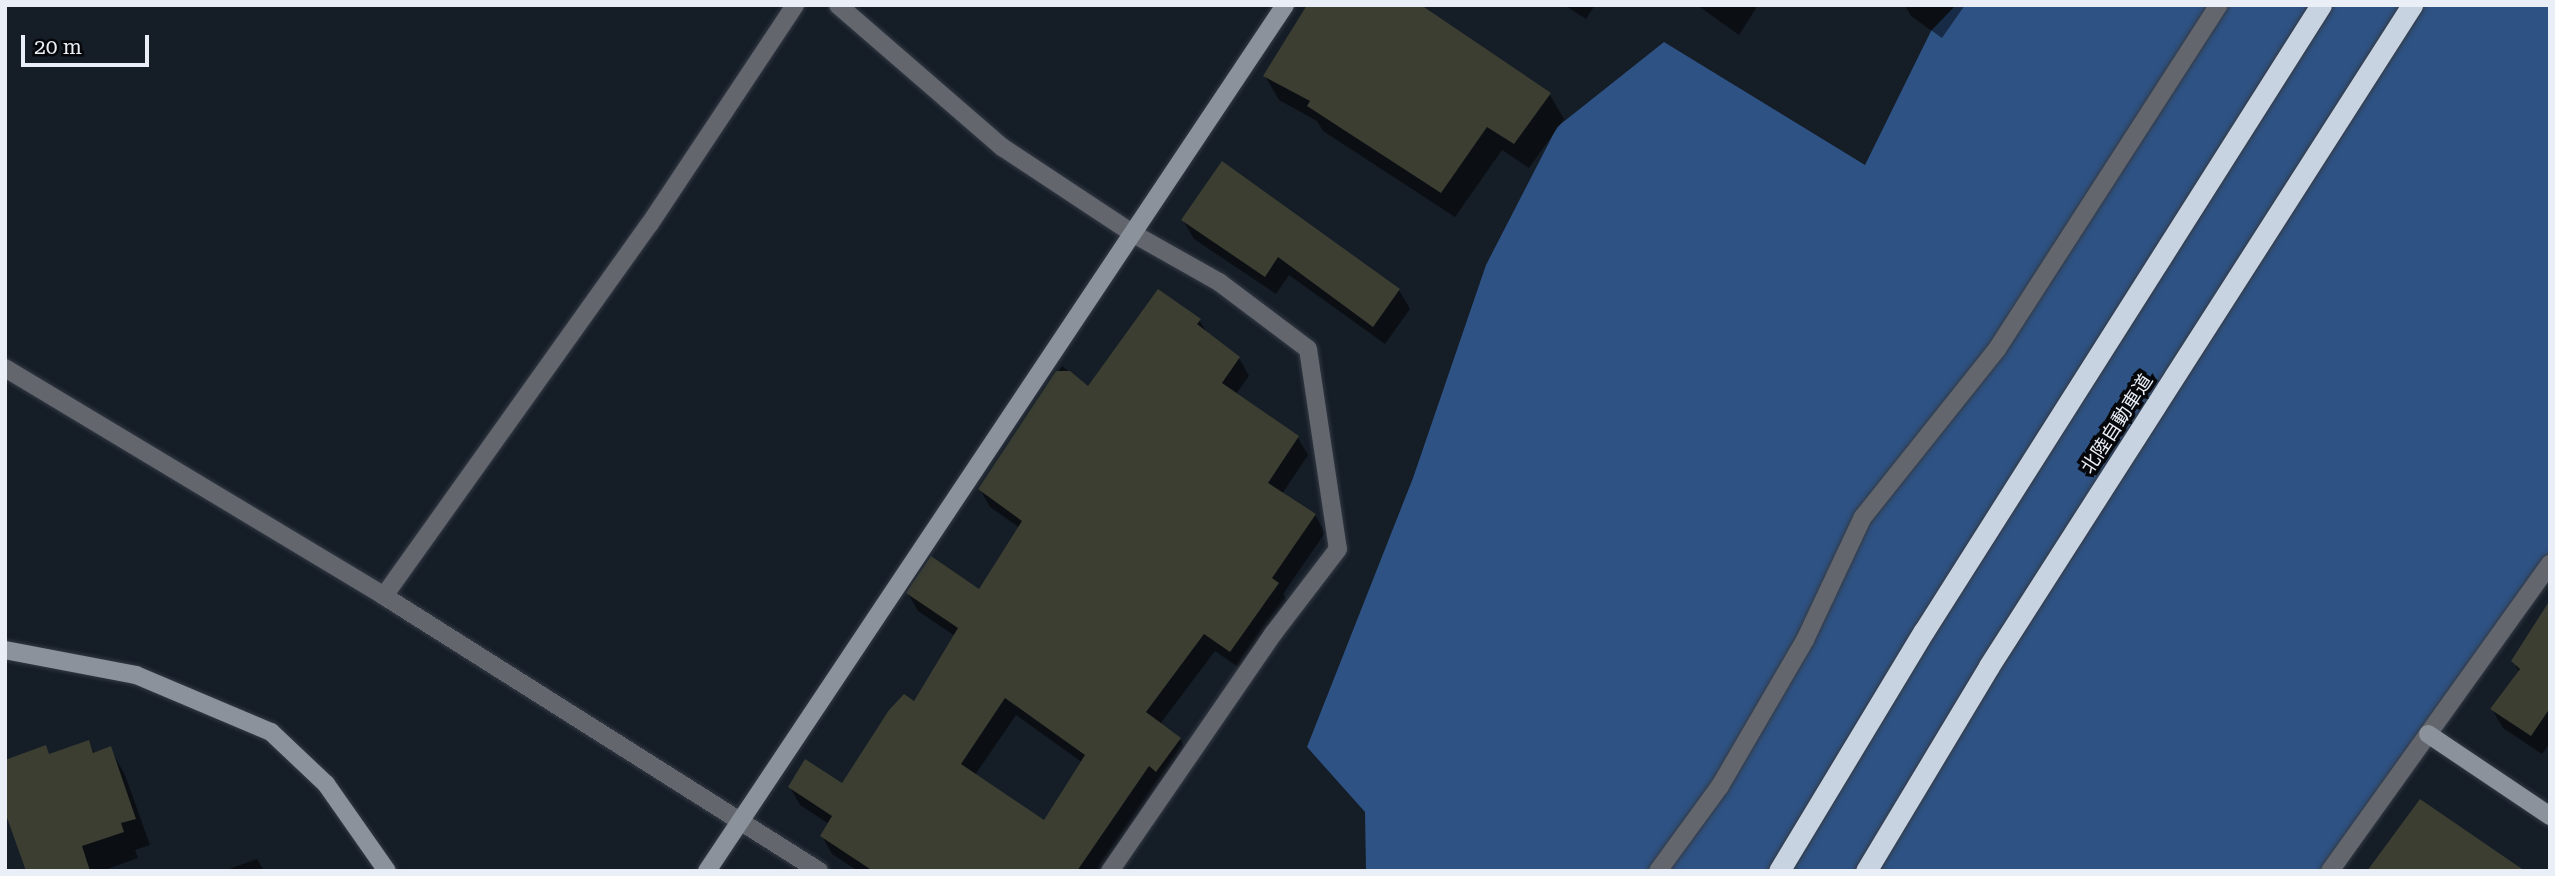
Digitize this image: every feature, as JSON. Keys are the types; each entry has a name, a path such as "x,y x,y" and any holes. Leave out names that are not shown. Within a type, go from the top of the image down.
{"highway":[{"path":"1779,871 1924,631 2321,5"},
{"name":"北陸自動車道","path":"1866,871 1989,666 2412,5"}],"street":[{"path":"384,596 649,225 795,5"},
{"path":"838,5 1002,147 1132,233 1219,282 1308,349 1338,549 1273,634 1110,871"},
{"path":"707,871 738,820 1285,5"},
{"path":"1658,871 1720,786 1792,662 1863,517 1997,349 2219,5"},
{"path":"5,368 384,596 820,871"},
{"path":"2330,871 2550,564"},
{"path":"5,650 136,675 271,732 326,783 387,871"},
{"path":"2428,734 2550,816"}],"shaded area":[{"path":"1956,5 2550,5 2550,564 2330,871 1366,871 1365,812 1307,747 1413,478 1486,265 1557,127 1664,42 1865,165 1931,31"}],"building":[{"path":"1307,5 1421,5 1551,93 1514,144 1487,127 1441,193 1307,106 1310,101 1263,76"},
{"path":"1222,161 1400,289 1373,327 1278,257 1265,277 1181,220"},
{"path":"1158,289 1201,319 1197,324 1240,357 1222,383 1299,436 1268,483 1316,514 1272,578 1279,583 1230,652 1204,634 1146,712 1181,738 1156,772 1149,766 1077,871 873,871 820,836 832,816 788,787 805,759 842,783 889,710 904,694 914,701 958,628 906,593 931,556 979,589 1022,521 978,489 1056,371 1070,371 1088,386","holes":["1005,698 1085,755 1044,820 961,764"]},
{"path":"2550,600 2550,708 2531,736 2490,709 2520,669 2511,661"},
{"path":"89,740 93,753 111,746 136,819 121,823 124,832 82,846 90,871 26,871 5,812 5,760 46,745 49,754"},
{"path":"2420,799 2525,871 2367,871"}]}
